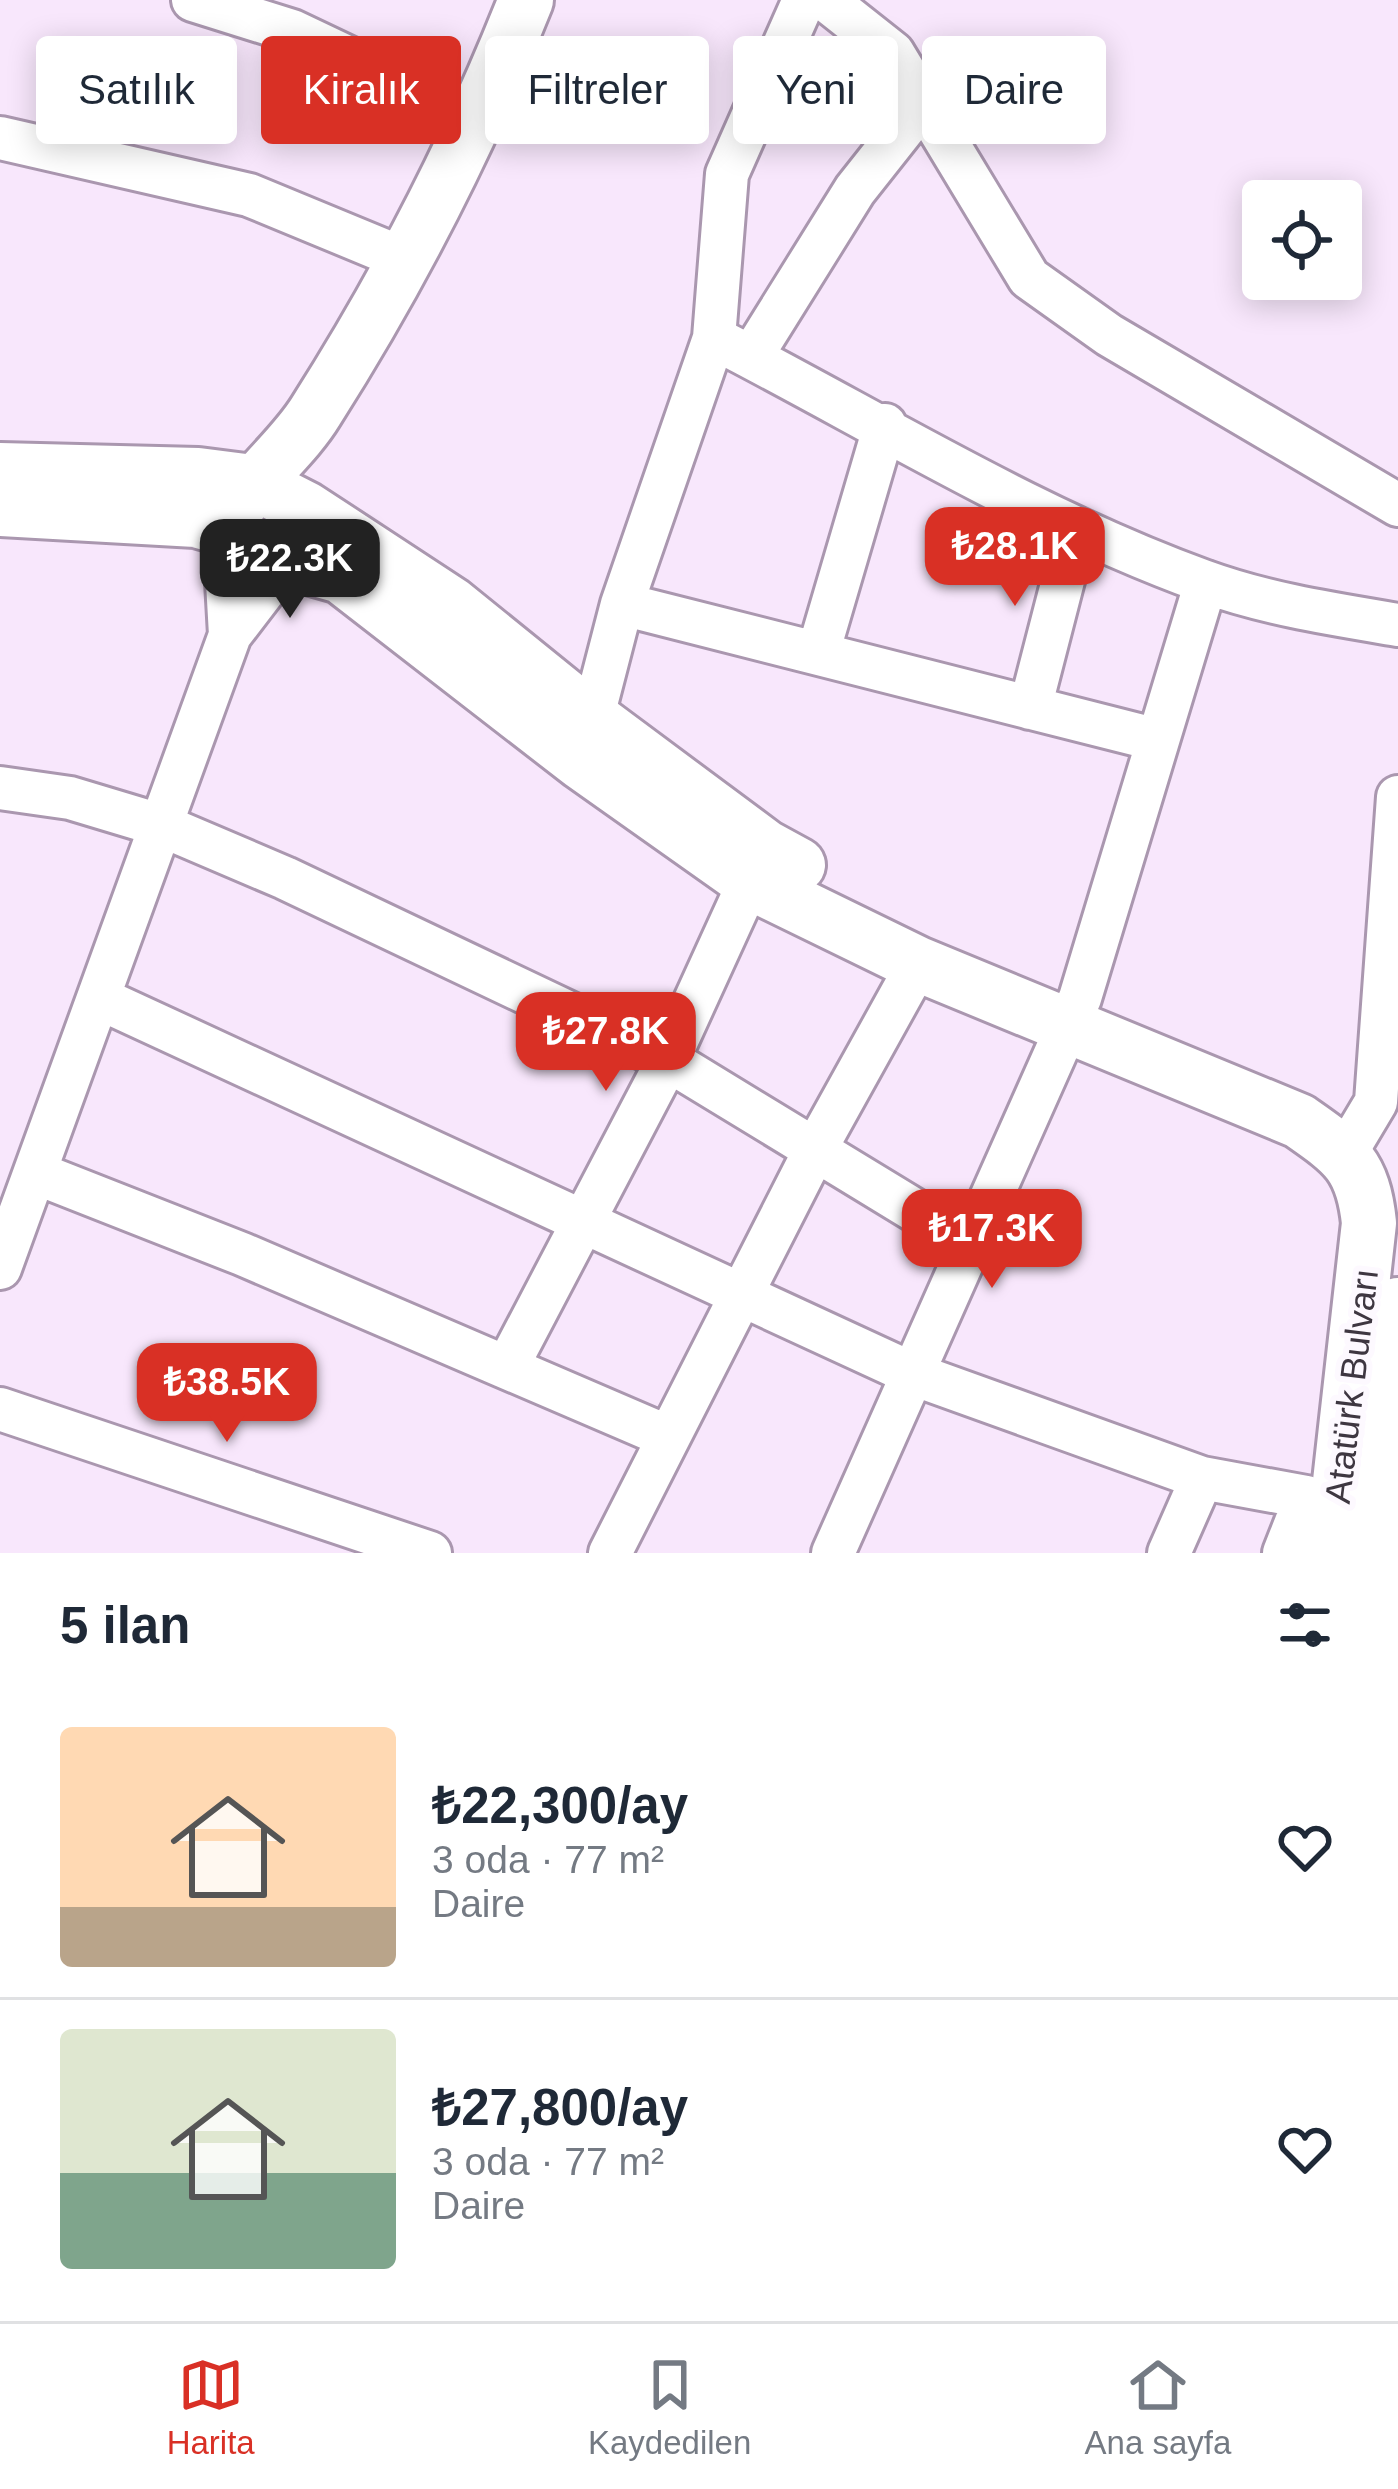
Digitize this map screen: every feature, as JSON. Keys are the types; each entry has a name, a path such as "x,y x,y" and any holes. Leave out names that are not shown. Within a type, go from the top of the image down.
{"main road":[{"path":"224,528 253,482 314,416 404,259 476,118 526,0"},
{"path":"298,534 314,416"},
{"path":"0,470 198,475 253,482 341,576 587,740 758,865 918,964 1074,1013"},
{"path":"0,509 196,520 224,528 255,551 298,534"},
{"path":"758,865 941,938 1074,1013 1299,1121 1369,1136 1398,1177"},
{"name":"Atatürk Bulvarı","path":"1325,1521 1370,1223 1365,1186 1369,1136"},
{"name":"Atatürk Bulvarı","path":"1376,1553 1398,1305"}],"street":[{"path":"193,0 292,31 476,118"},
{"path":"732,348 727,174 804,0"},
{"path":"826,0 893,53 922,102"},
{"path":"587,740 622,604 732,348 922,105"},
{"path":"0,138 27,140 249,195 404,259"},
{"path":"947,144 1029,278 1109,335 1398,506"},
{"path":"732,348 1076,530 1206,583 1306,610 1398,625"},
{"path":"818,653 884,425"},
{"path":"224,528 230,635"},
{"path":"1030,707 1076,530"},
{"path":"1,1263 230,635 298,534"},
{"path":"833,1553 1074,1013 1154,740 1206,583"},
{"path":"622,604 1154,740"},
{"path":"0,788 70,799 163,826 285,878 668,1060 970,1244"},
{"path":"1369,1136 1376,1102 1398,797"},
{"path":"507,1367 668,1060 758,865"},
{"path":"610,1553 816,1148 918,964"},
{"path":"101,999 913,1374 1325,1521"},
{"path":"36,1173 666,1436"},
{"path":"0,1408 419,1552"},
{"path":"1169,1553 1202,1478"},
{"path":"1284,1553 1325,1521"}]}
